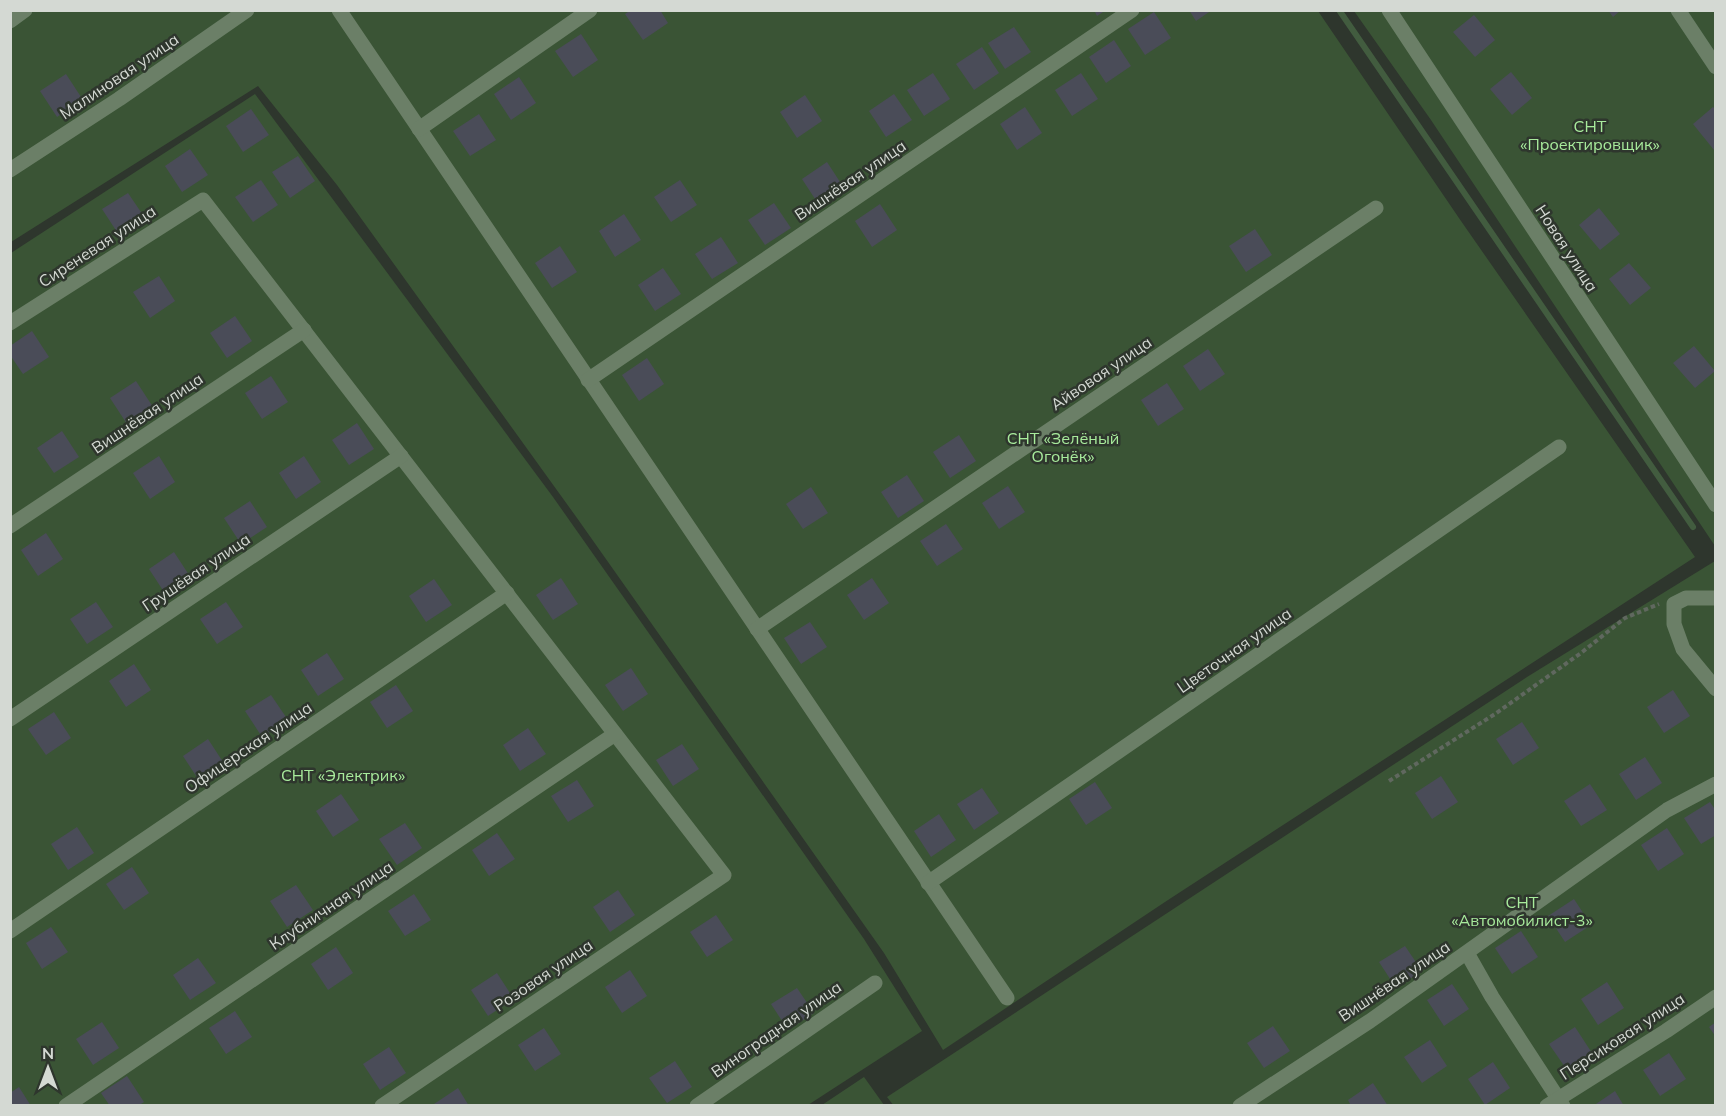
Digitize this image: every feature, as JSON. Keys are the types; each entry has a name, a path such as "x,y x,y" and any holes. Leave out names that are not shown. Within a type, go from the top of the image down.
{"street":[{"path":"10,21 25,10"},
{"name":"Малиновая улица","path":"10,170 119,99 247,10"},
{"path":"339,10 1007,998"},
{"path":"419,129 590,10"},
{"name":"Вишнёвая улица","path":"588,380 1132,10"},
{"name":"Новая улица","path":"1389,10 1716,505"},
{"path":"1678,10 1716,67"},
{"name":"Сиреневая улица","path":"10,323 203,200 304,330"},
{"name":"Айвовая улица","path":"757,629 1376,208"},
{"path":"304,330 615,734"},
{"name":"Вишнёвая улица","path":"10,526 304,330"},
{"name":"Цветочная улица","path":"928,883 1559,447"},
{"name":"Грушёвая улица","path":"10,718 401,456"},
{"name":"Офицерская улица","path":"10,931 507,593"},
{"path":"1716,598 1686,598 1674,604 1674,624 1683,649 1716,689"},
{"name":"Розовая улица","path":"382,1106 724,875 615,734"},
{"name":"Клубничная улица","path":"66,1106 615,734"},
{"name":"Вишнёвая улица","path":"1240,1106 1370,1021 1667,810 1716,784"},
{"path":"1467,953 1556,1103"},
{"name":"Виноградная улица","path":"697,1106 875,983"},
{"name":"Персиковая улица","path":"1556,1103 1716,997"}],"path":[{"path":"1389,781 1495,714 1581,653 1625,618 1657,604 1674,604"}],"green space":[{"name":"СНТ «Зелёный Огонёк»","path":"11,11 1318,11 1695,557 1168,900 943,1050 884,953 577,518 337,185 258,86 11,242"},
{"name":"СНТ «Проектировщик»","path":"1354,11 1715,11 1715,546 1431,120"},
{"name":"СНТ «Электрик»","path":"255,94 553,497 864,939 922,1031 808,1105 11,1106 11,253"},
{"name":"СНТ «Автомобилист-3»","path":"1715,561 1715,1105 894,1106 887,1097 1527,677"},
{"path":"864,1077 884,1105 822,1105"}],"building":[{"path":"631,10 660,10 668,23 643,40 625,14"},
{"path":"1094,10 1106,10 1097,16"},
{"path":"1189,10 1212,10 1196,21"},
{"path":"1608,10 1621,10 1613,17"},
{"path":"1154,12 1171,38 1145,55 1128,29"},
{"path":"1474,15 1495,40 1475,57 1453,32"},
{"path":"1014,27 1031,52 1005,69 988,43"},
{"path":"581,34 598,60 573,77 555,51"},
{"path":"1114,40 1131,66 1106,83 1089,57"},
{"path":"982,47 999,73 974,90 956,64"},
{"path":"1511,72 1532,98 1512,115 1490,89"},
{"path":"933,73 950,99 924,116 907,90"},
{"path":"1081,73 1098,99 1072,116 1055,90"},
{"path":"66,74 83,100 57,117 40,91"},
{"path":"519,77 536,103 511,120 494,94"},
{"path":"894,94 912,120 886,137 869,111"},
{"path":"805,95 822,121 797,138 780,112"},
{"path":"1025,107 1042,133 1017,150 1000,124"},
{"path":"1713,107 1716,110 1714,150 1693,124"},
{"path":"251,109 269,135 243,152 226,126"},
{"path":"479,114 496,140 470,156 453,131"},
{"path":"190,149 208,175 182,192 165,166"},
{"path":"298,156 315,181 290,198 272,172"},
{"path":"827,162 844,188 819,205 802,179"},
{"path":"261,180 278,205 253,222 235,197"},
{"path":"680,180 697,205 671,222 654,197"},
{"path":"128,193 145,218 119,235 102,209"},
{"path":"774,203 791,228 765,245 748,220"},
{"path":"880,204 897,230 872,247 855,221"},
{"path":"1599,208 1620,234 1600,250 1579,225"},
{"path":"624,214 641,240 615,257 599,231"},
{"path":"1255,229 1272,255 1246,272 1229,246"},
{"path":"721,237 738,263 712,279 695,254"},
{"path":"560,246 577,272 552,288 535,263"},
{"path":"1629,263 1651,288 1630,305 1609,279"},
{"path":"663,268 681,294 655,311 638,285"},
{"path":"159,276 175,301 150,318 133,292"},
{"path":"235,316 252,341 227,358 210,333"},
{"path":"32,331 49,357 23,374 10,355 10,346"},
{"path":"1694,346 1715,371 1695,388 1673,363"},
{"path":"1208,349 1225,374 1200,391 1183,366"},
{"path":"647,358 664,384 639,401 622,375"},
{"path":"271,376 288,402 262,419 245,393"},
{"path":"136,381 153,407 127,424 110,398"},
{"path":"1167,383 1184,409 1158,426 1141,400"},
{"path":"357,423 374,449 349,465 332,440"},
{"path":"62,431 79,457 54,473 37,448"},
{"path":"959,435 976,461 950,478 933,452"},
{"path":"159,456 175,482 150,499 133,473"},
{"path":"304,456 321,482 296,499 279,473"},
{"path":"907,475 924,501 898,518 881,492"},
{"path":"1008,486 1025,512 999,529 982,503"},
{"path":"811,487 828,513 803,529 786,504"},
{"path":"250,501 267,527 241,544 224,518"},
{"path":"946,524 963,549 937,566 920,541"},
{"path":"46,533 63,559 38,576 21,550"},
{"path":"174,552 191,578 166,595 149,569"},
{"path":"561,578 578,604 553,620 536,595"},
{"path":"872,578 889,603 864,620 847,595"},
{"path":"434,579 452,605 426,622 409,596"},
{"path":"96,602 113,627 87,644 70,619"},
{"path":"226,602 243,627 217,644 200,619"},
{"path":"810,622 827,647 801,664 784,638"},
{"path":"327,653 344,679 318,696 301,670"},
{"path":"134,664 151,690 126,707 109,681"},
{"path":"631,668 648,694 623,711 605,685"},
{"path":"396,685 413,711 387,728 370,702"},
{"path":"1673,690 1690,716 1664,733 1647,707"},
{"path":"271,695 288,720 262,737 245,711"},
{"path":"54,712 71,738 46,755 28,729"},
{"path":"1522,722 1539,748 1513,765 1496,739"},
{"path":"528,728 546,754 520,771 503,745"},
{"path":"208,739 225,765 200,782 183,756"},
{"path":"682,744 699,769 673,786 656,760"},
{"path":"1645,757 1662,783 1636,800 1619,774"},
{"path":"1441,776 1458,802 1432,819 1415,793"},
{"path":"577,780 594,806 568,822 551,796"},
{"path":"1095,782 1112,808 1086,825 1069,799"},
{"path":"1590,784 1607,810 1581,826 1564,801"},
{"path":"982,788 999,813 974,830 957,804"},
{"path":"341,794 359,820 333,837 316,811"},
{"path":"1710,802 1716,811 1716,835 1701,844 1684,818"},
{"path":"939,814 956,840 931,857 914,831"},
{"path":"405,823 422,848 397,865 379,839"},
{"path":"77,827 94,853 68,870 51,844"},
{"path":"1667,828 1684,854 1658,871 1641,845"},
{"path":"497,833 515,859 489,876 472,850"},
{"path":"132,867 149,893 124,910 106,884"},
{"path":"296,885 313,910 287,927 270,901"},
{"path":"618,890 635,915 610,932 593,907"},
{"path":"414,894 431,920 405,936 388,911"},
{"path":"1574,899 1591,925 1565,942 1548,916"},
{"path":"716,915 733,940 707,957 690,932"},
{"path":"51,927 68,952 42,969 26,943"},
{"path":"1521,931 1538,957 1512,974 1495,948"},
{"path":"1405,946 1422,971 1396,988 1379,962"},
{"path":"336,947 353,973 328,990 311,964"},
{"path":"198,958 216,983 190,1000 173,975"},
{"path":"630,970 647,996 622,1013 605,987"},
{"path":"497,973 514,999 488,1016 471,990"},
{"path":"1607,982 1624,1008 1598,1025 1581,999"},
{"path":"1452,984 1469,1009 1444,1026 1427,1000"},
{"path":"797,988 814,1013 788,1030 771,1004"},
{"path":"235,1011 252,1037 226,1054 209,1028"},
{"path":"102,1022 119,1048 93,1065 76,1039"},
{"path":"1716,1022 1716,1037 1709,1027"},
{"path":"1273,1026 1290,1051 1264,1068 1247,1043"},
{"path":"1575,1027 1592,1053 1567,1070 1549,1044"},
{"path":"544,1028 561,1054 535,1071 518,1045"},
{"path":"1430,1040 1447,1066 1422,1083 1404,1057"},
{"path":"389,1047 406,1073 380,1090 363,1064"},
{"path":"1669,1053 1686,1079 1660,1096 1643,1070"},
{"path":"675,1061 692,1087 667,1103 649,1078"},
{"path":"1493,1062 1510,1088 1485,1105 1468,1079"},
{"path":"127,1076 144,1102 138,1106 110,1106 101,1093"},
{"path":"1373,1083 1388,1106 1351,1106 1348,1100"},
{"path":"19,1087 31,1106 10,1106 10,1093"},
{"path":"458,1088 469,1106 431,1106"},
{"path":"1615,1091 1624,1106 1593,1106"}],"waterway":[{"path":"1339,10 1693,527"}]}
